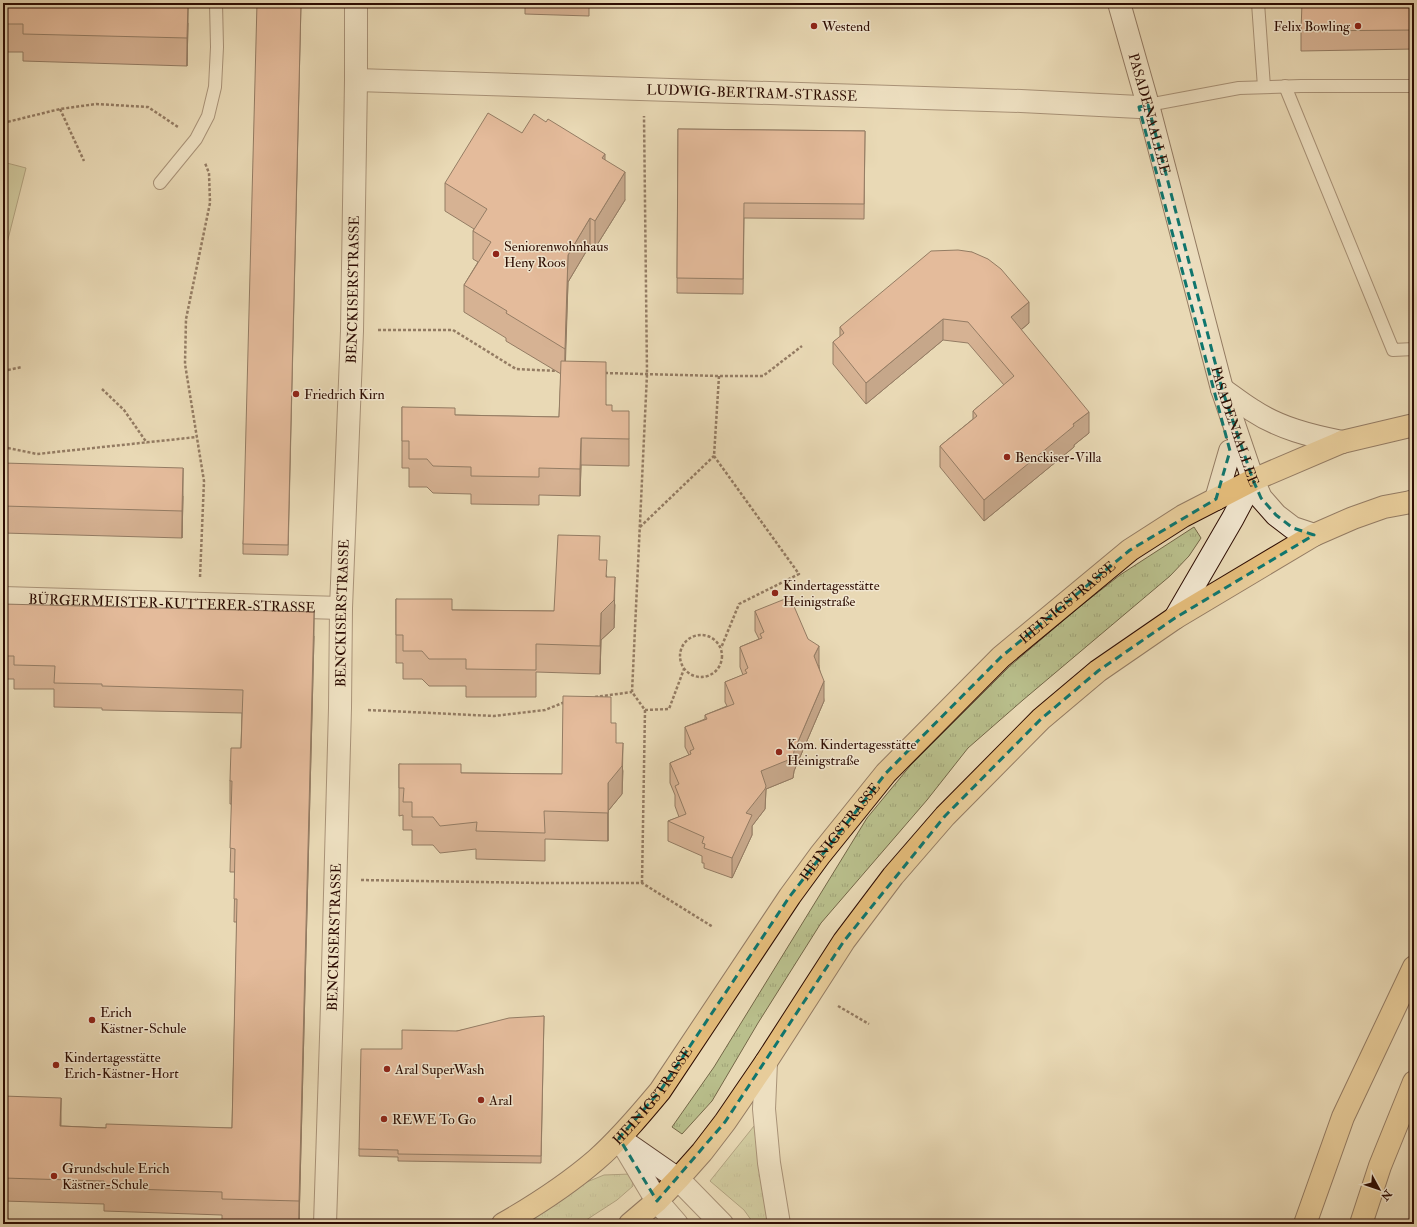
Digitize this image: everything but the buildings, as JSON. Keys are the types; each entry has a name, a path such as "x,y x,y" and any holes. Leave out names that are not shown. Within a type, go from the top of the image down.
{"main road":[{"name":"HEINIGSTRASSE","path":"503,1224 540,1202 574,1178 619,1138 660,1091 790,896 820,855 886,773 1001,657 1130,550 1183,516 1286,464 1342,442 1414,425"},
{"path":"630,1224 678,1179 702,1152 725,1122 766,1062 844,940 893,876 945,816 1041,719 1098,671 1175,618 1314,535 1384,507 1413,502"},
{"path":"1305,1224 1343,1117 1414,967"},
{"path":"1361,1224 1380,1166 1414,1082"}],"street":[{"name":"BENCKISERSTRASSE","path":"325,1224 340,708 341,608 352,331 356,3"},
{"name":"PASADENAALLEE","path":"1108,3 1144,106 1222,389 1253,480"},
{"name":"PASADENAALLEE","path":"1119,3 1212,390 1230,451 1239,470 1253,480"},
{"name":"LUDWIG-BERTRAM-STRASSE","path":"356,80 644,88 1144,106"},
{"path":"1222,389 1253,411 1281,425 1310,436 1342,442"},
{"path":"1216,499 1230,451"},
{"path":"1253,480 1261,498 1276,515 1293,528 1314,535"},
{"path":"1175,618 1233,518 1253,480"},
{"name":"BÜRGERMEISTER-KUTTERER-STRASSE","path":"3,598 341,608"},
{"path":"766,1062 765,1117 769,1163 779,1224"},
{"path":"619,1138 678,1179 722,1224"},
{"path":"619,1138 657,1200 677,1224"}],"lane":[{"path":"160,183 196,139 208,116 215,87 217,47 216,3"},
{"path":"1258,3 1264,87"},
{"path":"1144,106 1239,88 1285,86 1414,86"},
{"path":"1285,86 1393,350 1414,349"}],"path":[{"path":"642,883 645,710 632,692 647,374 644,88"},
{"path":"3,122 60,109 96,104 148,107 196,139 209,173 210,203 186,319 185,364 204,481 199,603"},
{"path":"60,109 84,161"},
{"path":"352,331 454,330 516,369 562,371"},
{"path":"600,372 763,376 802,346"},
{"path":"3,371 22,367"},
{"path":"719,376 714,456 799,574 739,604 721,648"},
{"path":"102,389 124,410 147,443"},
{"path":"3,447 37,454 197,437"},
{"path":"640,527 714,456"},
{"path":"705,635 712,637 717,642 723,655 719,668 709,676 695,677 684,669 680,663 679,656 681,648 691,637 705,635"},
{"path":"645,710 668,709 684,669"},
{"path":"589,698 632,692"},
{"path":"340,708 494,716 545,710 568,701"},
{"path":"335,879 410,882 642,883 713,927"},
{"path":"838,1006 869,1024"}],"highlighted area":[{"path":"1148,105 1222,389 1253,480 1261,498 1276,515 1293,528 1314,535 1175,618 1098,671 1041,719 945,816 844,941 725,1122 657,1201 619,1138 660,1091 790,896 886,773 1001,657 1130,550 1216,499 1230,451 1139,107"}],"green space":[{"path":"3,162 26,168 3,259"},
{"path":"1194,527 1201,538 1189,556 1170,576 968,748 927,800 821,923 758,1023 712,1101 682,1134 672,1127 714,1067 867,818 910,766 1010,666 1078,608 1120,575"},
{"path":"754,1126 768,1224 754,1224 744,1210 710,1181"},
{"path":"631,1174 633,1186 617,1200 580,1224 515,1224 577,1186 604,1175"}],"place":[{"name":"Westend","path":"814,26"},
{"name":"Felix Bowling","path":"1358,26"},
{"name":"Seniorenwohnhaus Heny Roos","path":"496,254"},
{"name":"Friedrich Kirn","path":"296,394"},
{"name":"Benckiser-Villa","path":"1007,457"},
{"name":"Kindertagesstätte Heinigstraße","path":"775,593"},
{"name":"Kom. Kindertagesstätte Heinigstraße","path":"779,752"},
{"name":"Erich Kästner-Schule","path":"92,1020"},
{"name":"Kindertagesstätte Erich-Kästner-Hort","path":"56,1065"},
{"name":"Aral SuperWash","path":"387,1069"},
{"name":"Aral","path":"481,1100"},
{"name":"REWE To Go","path":"384,1119"},
{"name":"Grundschule Erich Kästner-Schule","path":"54,1176"}]}
